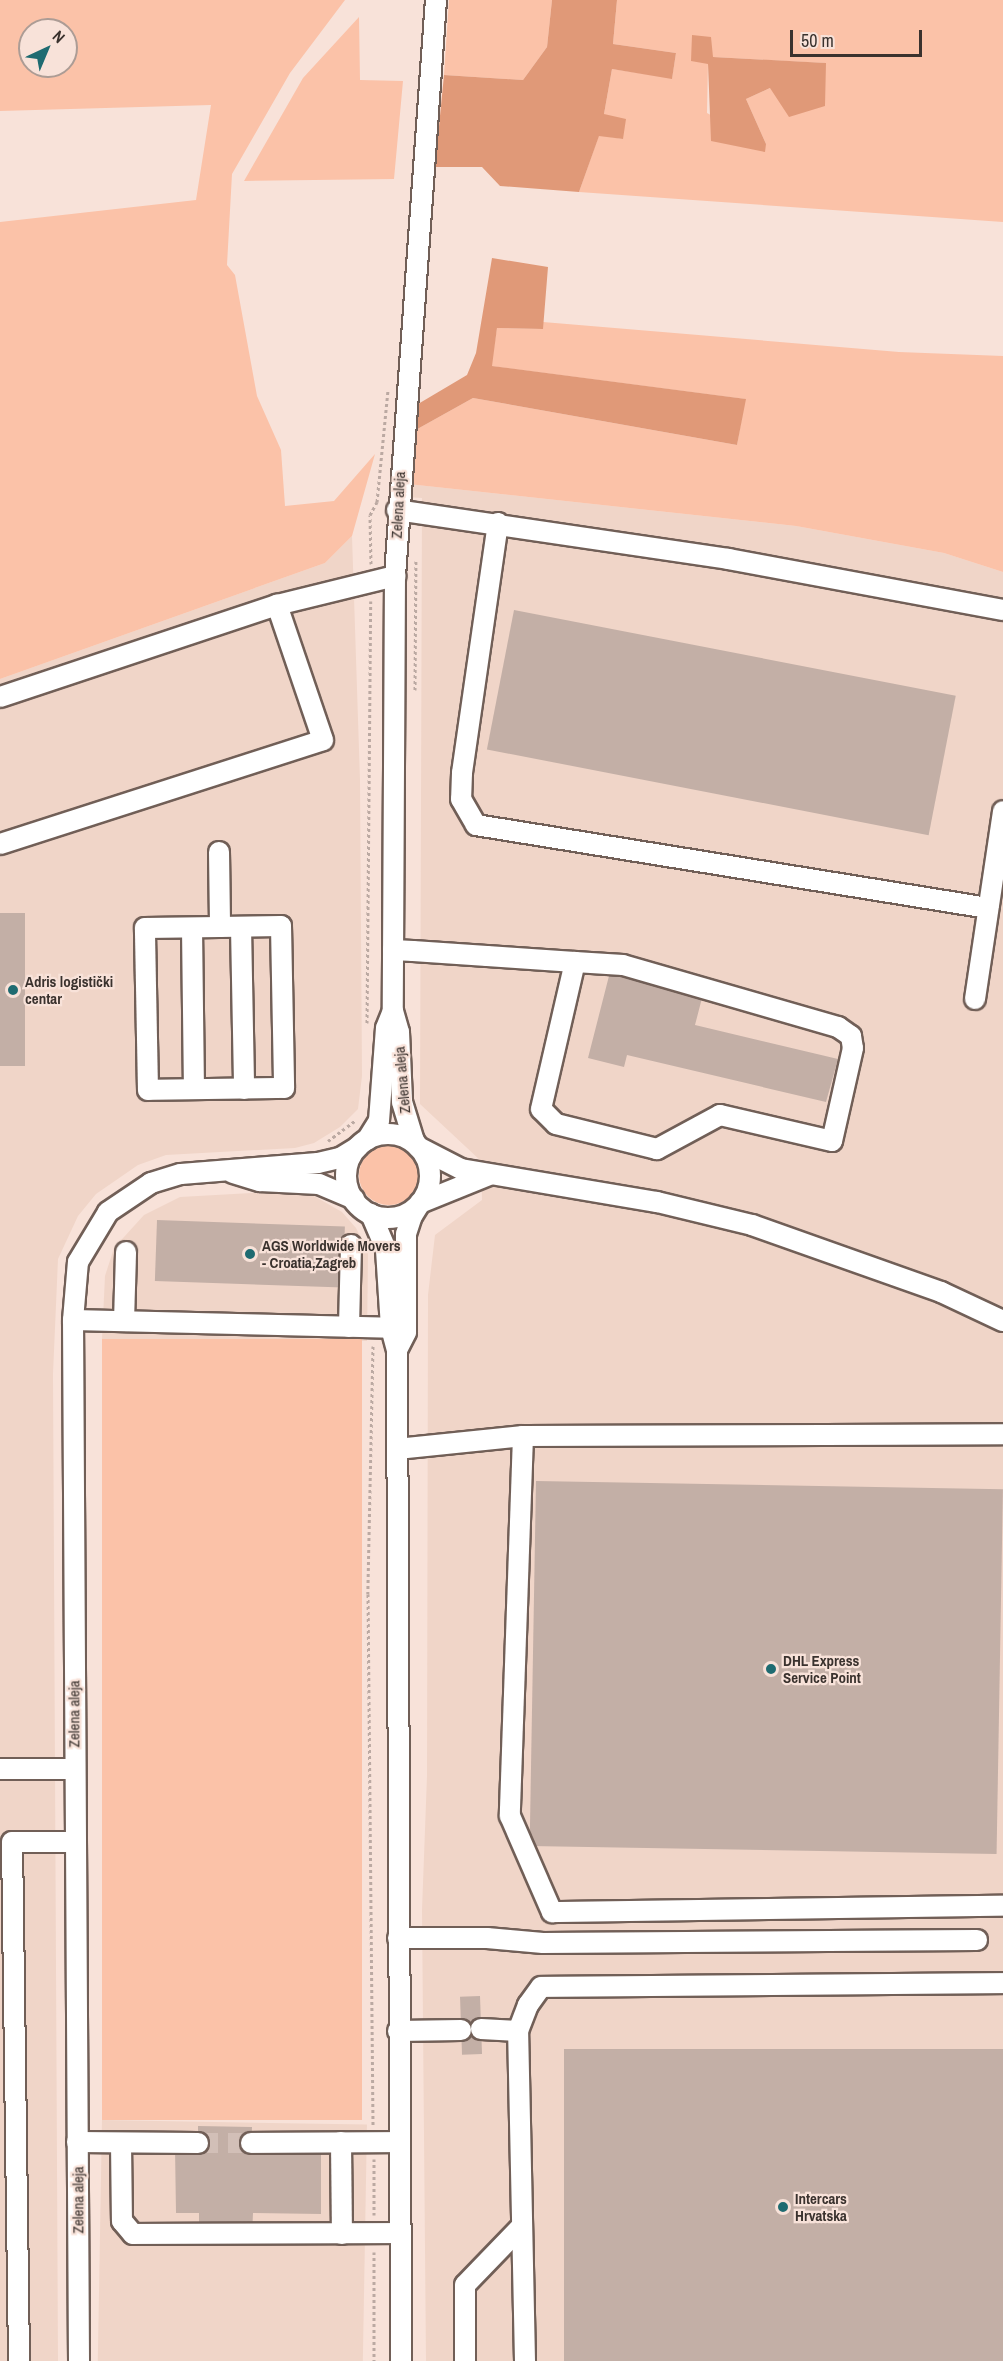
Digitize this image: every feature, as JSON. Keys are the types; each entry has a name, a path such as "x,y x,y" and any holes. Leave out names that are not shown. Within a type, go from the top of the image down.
{"street":[{"name":"Zelena aleja","path":"401,2361 397,1350 406,1332 406,1234 430,1175 402,1102 399,1032 393,1011 395,576 397,508 436,0"},
{"path":"397,508 728,559 1003,610"},
{"path":"498,523 462,773 461,799 476,825 988,908"},
{"path":"0,697 277,605 371,584 395,576"},
{"path":"0,844 323,740 277,605"},
{"path":"975,999 1003,811"},
{"path":"219,852 220,927"},
{"path":"281,926 284,1088 148,1090 145,928 220,927 281,926"},
{"path":"240,927 244,1089"},
{"path":"192,928 194,1089"},
{"path":"393,950 623,965 838,1027 851,1036 853,1048 832,1140 720,1115 657,1149 556,1124 541,1109 574,962"},
{"name":"Zelena aleja","path":"354,1199 347,1178 362,1143 379,1121 386,1028 393,1011"},
{"name":"Zelena aleja","path":"79,2361 73,1320 78,1262 96,1227 121,1200 151,1183 181,1174 233,1173 257,1166 318,1163 340,1158 362,1143 388,1134 418,1147"},
{"path":"418,1147 461,1169 657,1202 752,1225 941,1292 1003,1321"},
{"name":"Zelena aleja","path":"233,1173 260,1181 319,1184 354,1199 371,1214 386,1250 382,1328 397,1350"},
{"path":"371,1214 393,1218 420,1203 489,1175"},
{"path":"349,1327 351,1245"},
{"path":"124,1321 126,1252"},
{"path":"73,1320 382,1328"},
{"path":"397,1449 523,1436 1003,1434"},
{"path":"523,1436 510,1816 552,1912 1003,1906"},
{"path":"0,1769 75,1769"},
{"path":"19,2361 12,1842 76,1842"},
{"path":"398,1938 487,1938 543,1943 977,1940"},
{"path":"525,2361 518,2031 528,2005 541,1987 1003,1983"},
{"path":"481,2029 518,2031"},
{"path":"398,2031 461,2030"},
{"path":"78,2142 198,2143"},
{"path":"341,2142 342,2234"},
{"path":"251,2143 400,2142"},
{"path":"121,2143 122,2221 128,2232 400,2233"},
{"path":"465,2361 465,2285 522,2226"}],"path":[{"path":"367,1032 370,515 377,502 386,415"},
{"path":"377,502 397,508"},
{"path":"415,699 416,560"},
{"path":"318,1163 318,1148 360,1117"},
{"path":"375,2361 368,1594 382,1328"}],"shaded area":[{"path":"0,0 345,0 290,73 232,174 227,265 235,275 257,396 281,450 285,506 334,501 375,454 352,536 325,563 0,679 0,222 196,200 211,105 0,111"},
{"path":"449,0 552,0 547,47 523,80 444,75"},
{"path":"552,0 617,0 613,44 676,53 672,79 612,69 604,114 626,119 623,139 599,136 579,192 500,186 482,167 435,167 444,75 523,80 547,47"},
{"path":"617,0 1003,0 1003,222 579,192 599,135 623,139 604,114 612,69 672,78 676,53 613,44","holes":["713,57 825,63 746,99 766,144 707,113 708,63"]},
{"path":"359,17 360,80 403,81 394,179 244,181 303,78"},
{"path":"692,35 711,37 713,57 826,63 825,106 789,117 770,88 746,99 766,144 765,152 711,141 708,64 691,61"},
{"path":"492,258 548,267 543,329 497,328 492,366 746,399 737,445 473,398 412,432 413,407 467,375 476,353"},
{"path":"543,322 899,352 1003,356 1003,572 944,553 796,526 408,484 412,432 473,398 737,445 745,399 491,366 497,328 543,329"},
{"path":"408,484 796,526 944,553 1003,572 1003,2361 426,2361 422,1910 427,1776 428,1295 435,1235 482,1200 481,1161 420,1104 422,498 406,497"},
{"path":"352,536 360,780 362,1076 358,1109 340,1127 314,1143 295,1148 166,1155 138,1165 96,1194 78,1216 58,1259 53,1374 58,2361 0,2361 0,679 325,563"},
{"path":"389,1145 406,1150 414,1158 419,1175 414,1192 406,1200 389,1205 372,1200 364,1192 359,1175 364,1158 372,1150"},
{"path":"287,1191 314,1196 342,1212 356,1228 368,1252 367,1341 102,1339 105,1276 114,1248 144,1215 180,1197"},
{"path":"102,1339 362,1339 362,2120 102,2120"},
{"path":"102,2120 367,2125 363,2361 98,2361"}],"building":[{"path":"514,610 956,696 929,835 487,749"},
{"name":"Adris logistički centar","path":"0,913 25,913 25,1066 0,1066"},
{"path":"610,972 702,998 695,1025 838,1059 826,1102 627,1055 624,1067 588,1058"},
{"name":"AGS Worldwide Movers - Croatia,Zagreb","path":"157,1220 345,1227 343,1288 155,1281"},
{"name":"DHL Express Service Point","path":"536,1481 1003,1489 997,1854 530,1846"},
{"path":"480,1996 482,2054 462,2055 460,1997"},
{"name":"Intercars Hrvatska","path":"564,2049 1003,2049 1003,2361 564,2361"},
{"path":"198,2126 252,2127 251,2147 321,2149 321,2214 253,2213 252,2236 199,2235 199,2213 176,2213 175,2148 198,2148"}],"tunnel":[{"path":"198,2143 251,2143"}],"place":[{"name":"Adris logistički centar","path":"13,990"},
{"name":"AGS Worldwide Movers - Croatia,Zagreb","path":"250,1254"},
{"name":"DHL Express Service Point","path":"771,1669"},
{"name":"Intercars Hrvatska","path":"783,2207"}]}
